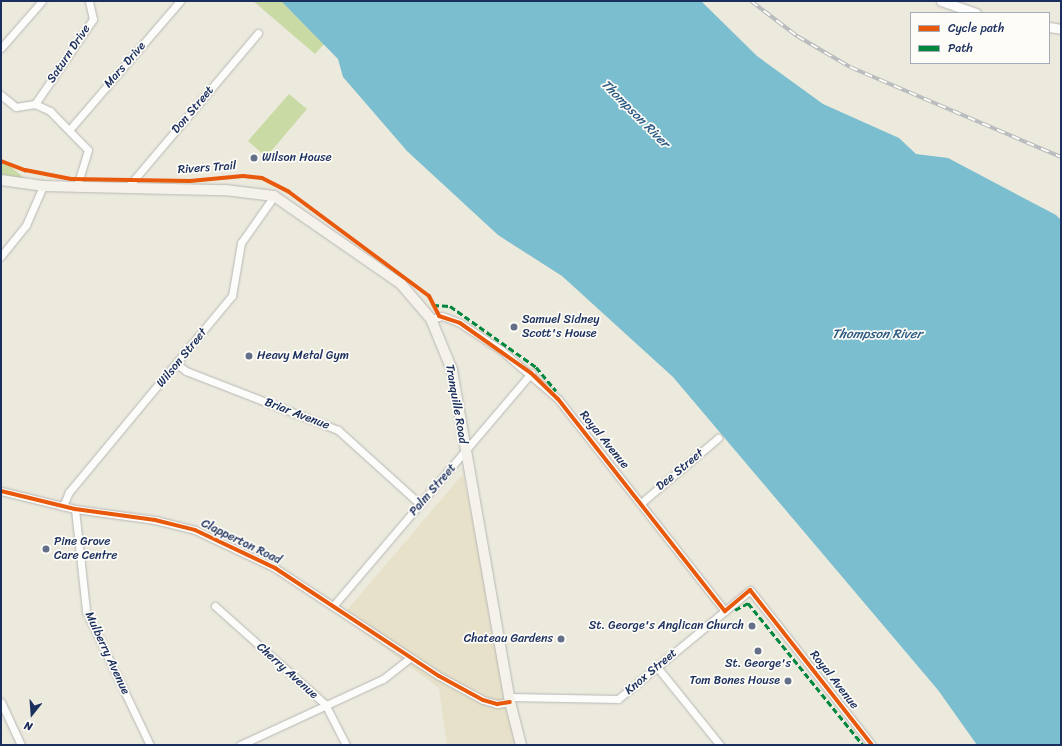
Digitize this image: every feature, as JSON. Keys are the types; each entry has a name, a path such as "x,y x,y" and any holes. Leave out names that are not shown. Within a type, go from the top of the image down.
{"main road":[{"name":"Tranquille Road","path":"1,180 43,186 225,190 274,196 384,270 431,319 452,370 464,454 510,700 521,745"}],"street":[{"path":"1,48 42,1"},
{"name":"Saturn Drive","path":"35,104 93,19 89,1"},
{"name":"Mars Drive","path":"70,129 180,1"},
{"path":"941,1 973,12"},
{"path":"1050,28 1061,29"},
{"name":"Don Street","path":"127,188 258,32"},
{"path":"1,95 16,107 35,104 50,110 70,129 88,150 77,186"},
{"path":"1,256 26,225 43,186"},
{"name":"Wilson Street","path":"63,506 69,492 232,296 241,242 274,196"},
{"name":"Royal Avenue","path":"431,319 442,316 460,323 531,373 558,399 725,611"},
{"name":"Briar Avenue","path":"177,364 186,371 338,430 420,504"},
{"name":"Palm Street","path":"333,606 464,454 531,373"},
{"name":"Dee Street","path":"641,503 718,438"},
{"name":"Clapperton Road","path":"1,491 76,510 154,520 195,530 275,568 410,658 483,700 497,704 510,700"},
{"name":"Mulberry Avenue","path":"76,510 86,610 150,745"},
{"name":"Royal Avenue","path":"750,590 872,745"},
{"name":"Knox Street","path":"510,700 618,699 750,590"},
{"name":"Cherry Avenue","path":"215,606 324,704 346,745"},
{"path":"240,745 324,704 383,679 410,658"},
{"path":"657,667 720,745"},
{"path":"1,702 21,745"}],"shaded area":[{"path":"463,474 509,697 521,745 447,745 439,688 342,616"}],"green space":[{"path":"253,1 281,1 324,44 315,54"},
{"path":"289,94 307,109 266,157 248,141"},
{"path":"1,158 25,179 1,176"}],"water":[{"name":"Thompson River","path":"281,1 701,1 757,56 823,104 899,138 916,154 948,158 1056,215 1061,220 1061,745 977,745 938,690 673,377 562,276 498,235 407,151 343,77 338,59"}],"railway":[{"path":"751,1 797,36 850,67 1061,157"}],"marked path":[{"path":"433,305 450,306 536,367 556,391"},
{"path":"735,610 748,603 863,745"}],"cycle path":[{"name":"Rivers Trail","path":"1,161 25,170 71,179 190,181 243,176 262,178 289,192 429,296 439,316 460,323 531,373 558,399 725,611 750,590 872,745"},
{"path":"1,491 75,509 155,520 195,530 275,568 439,676 483,700 497,704 510,702"}],"place":[{"name":"Wilson House","path":"254,158"},
{"name":"Samuel Sidney Scott's House","path":"514,327"},
{"name":"Heavy Metal Gym","path":"249,356"},
{"name":"Pine Grove Care Centre","path":"46,549"},
{"name":"St. George's Anglican Church","path":"752,626"},
{"name":"Chateau Gardens","path":"561,639"},
{"name":"St. George's","path":"758,651"},
{"name":"Tom Bones House","path":"788,681"}]}
